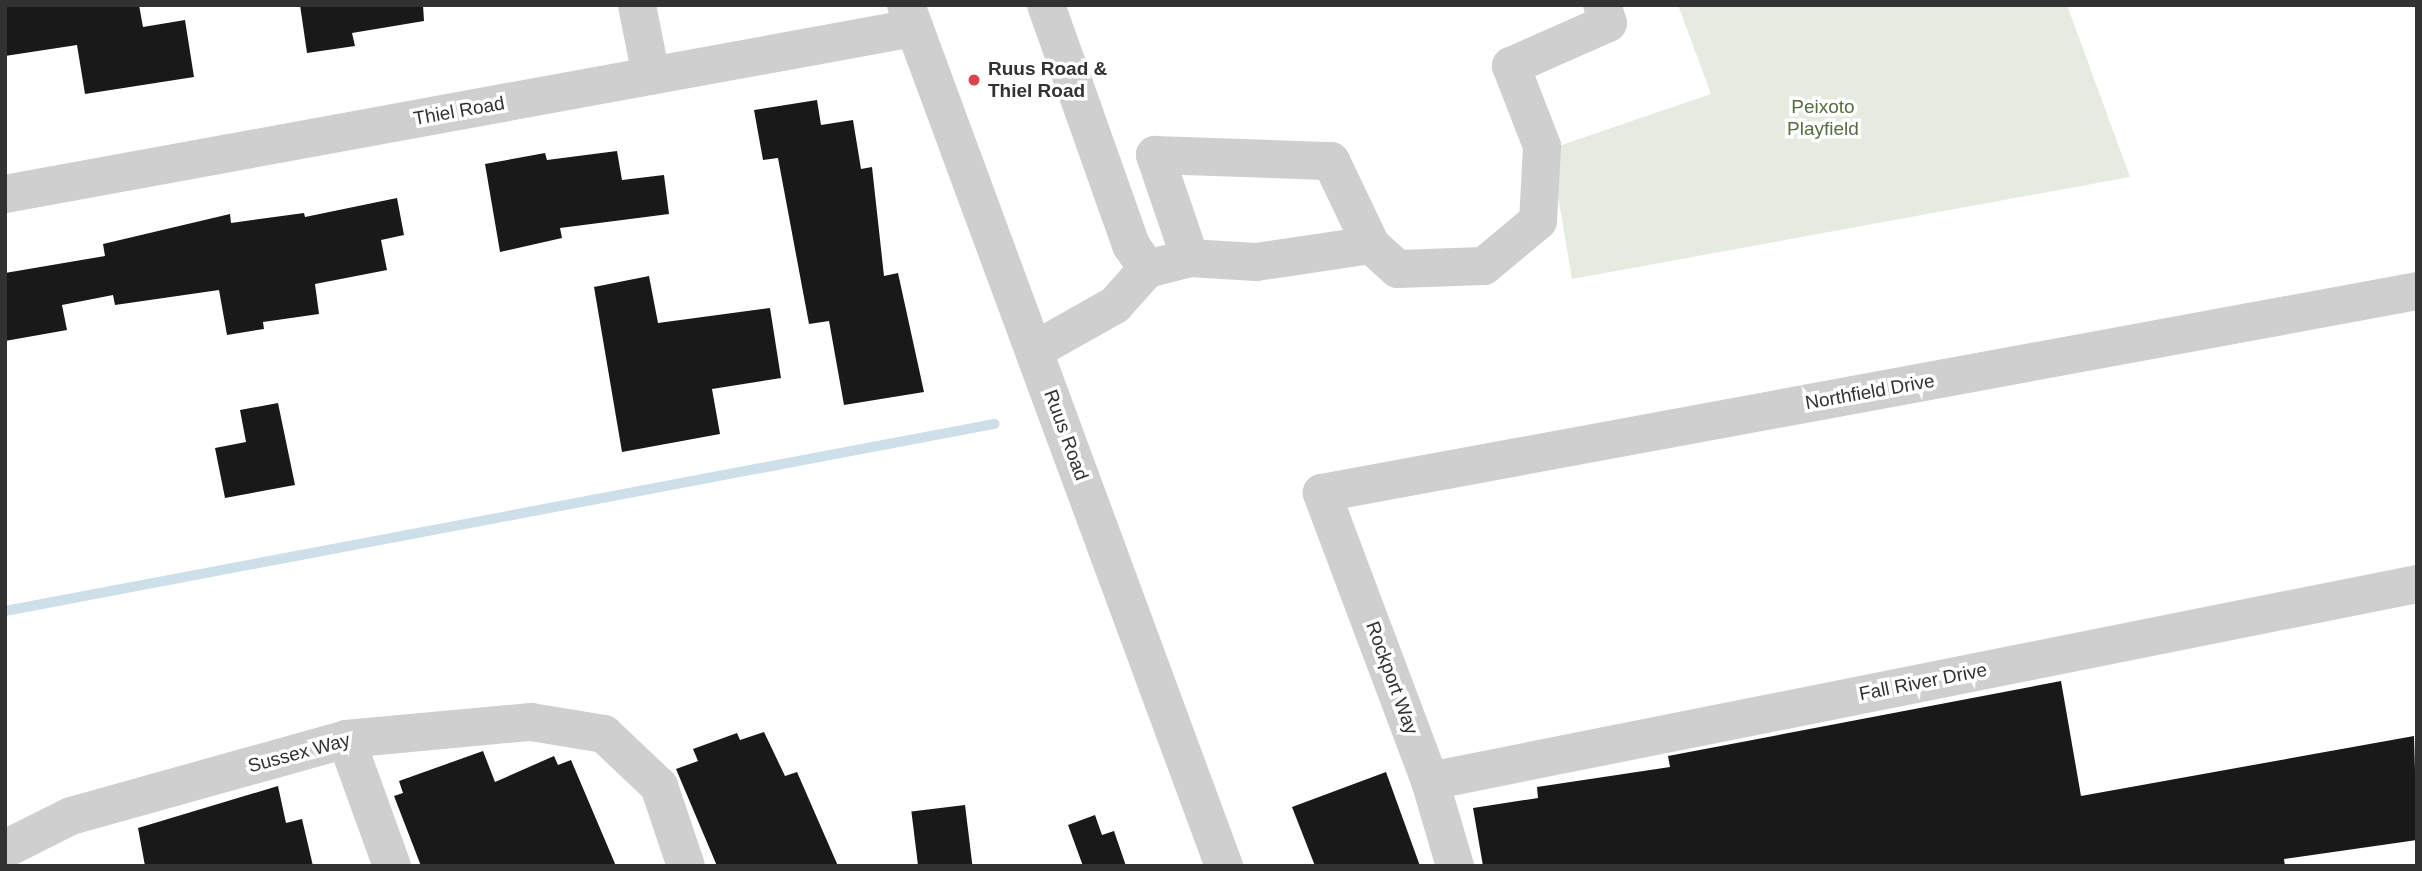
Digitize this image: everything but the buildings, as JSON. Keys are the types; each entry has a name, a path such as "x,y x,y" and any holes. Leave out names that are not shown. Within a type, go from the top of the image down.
{"street":[{"path":"637,5 651,76"},
{"path":"1046,5 1131,245 1147,269"},
{"path":"1190,258 1155,155 1331,161 1371,245 1398,269 1484,266 1538,221 1542,146 1511,66 1608,23 1602,5"},
{"name":"Thiel Road","path":"5,194 651,76 910,17"},
{"name":"Ruus Road","path":"910,17 1224,866"},
{"path":"1035,350 1115,305 1147,269 1190,258 1255,262 1371,245"},
{"name":"Northfield Drive","path":"1322,492 2417,291"},
{"name":"Rockport Way","path":"1322,492 1430,780 1455,866"},
{"name":"Fall River Drive","path":"1430,780 2417,584"},
{"name":"Sussex Way","path":"5,849 71,816 346,739 531,722 604,734 659,786 686,866"},
{"path":"346,739 392,866"}],"green space":[{"name":"Peixoto Playfield","path":"1678,5 2067,5 2130,177 1572,279 1550,149 1711,94"}],"waterway":[{"path":"5,611 994,424"}],"place":[{"name":"Ruus Road & Thiel Road","path":"974,80"}]}
